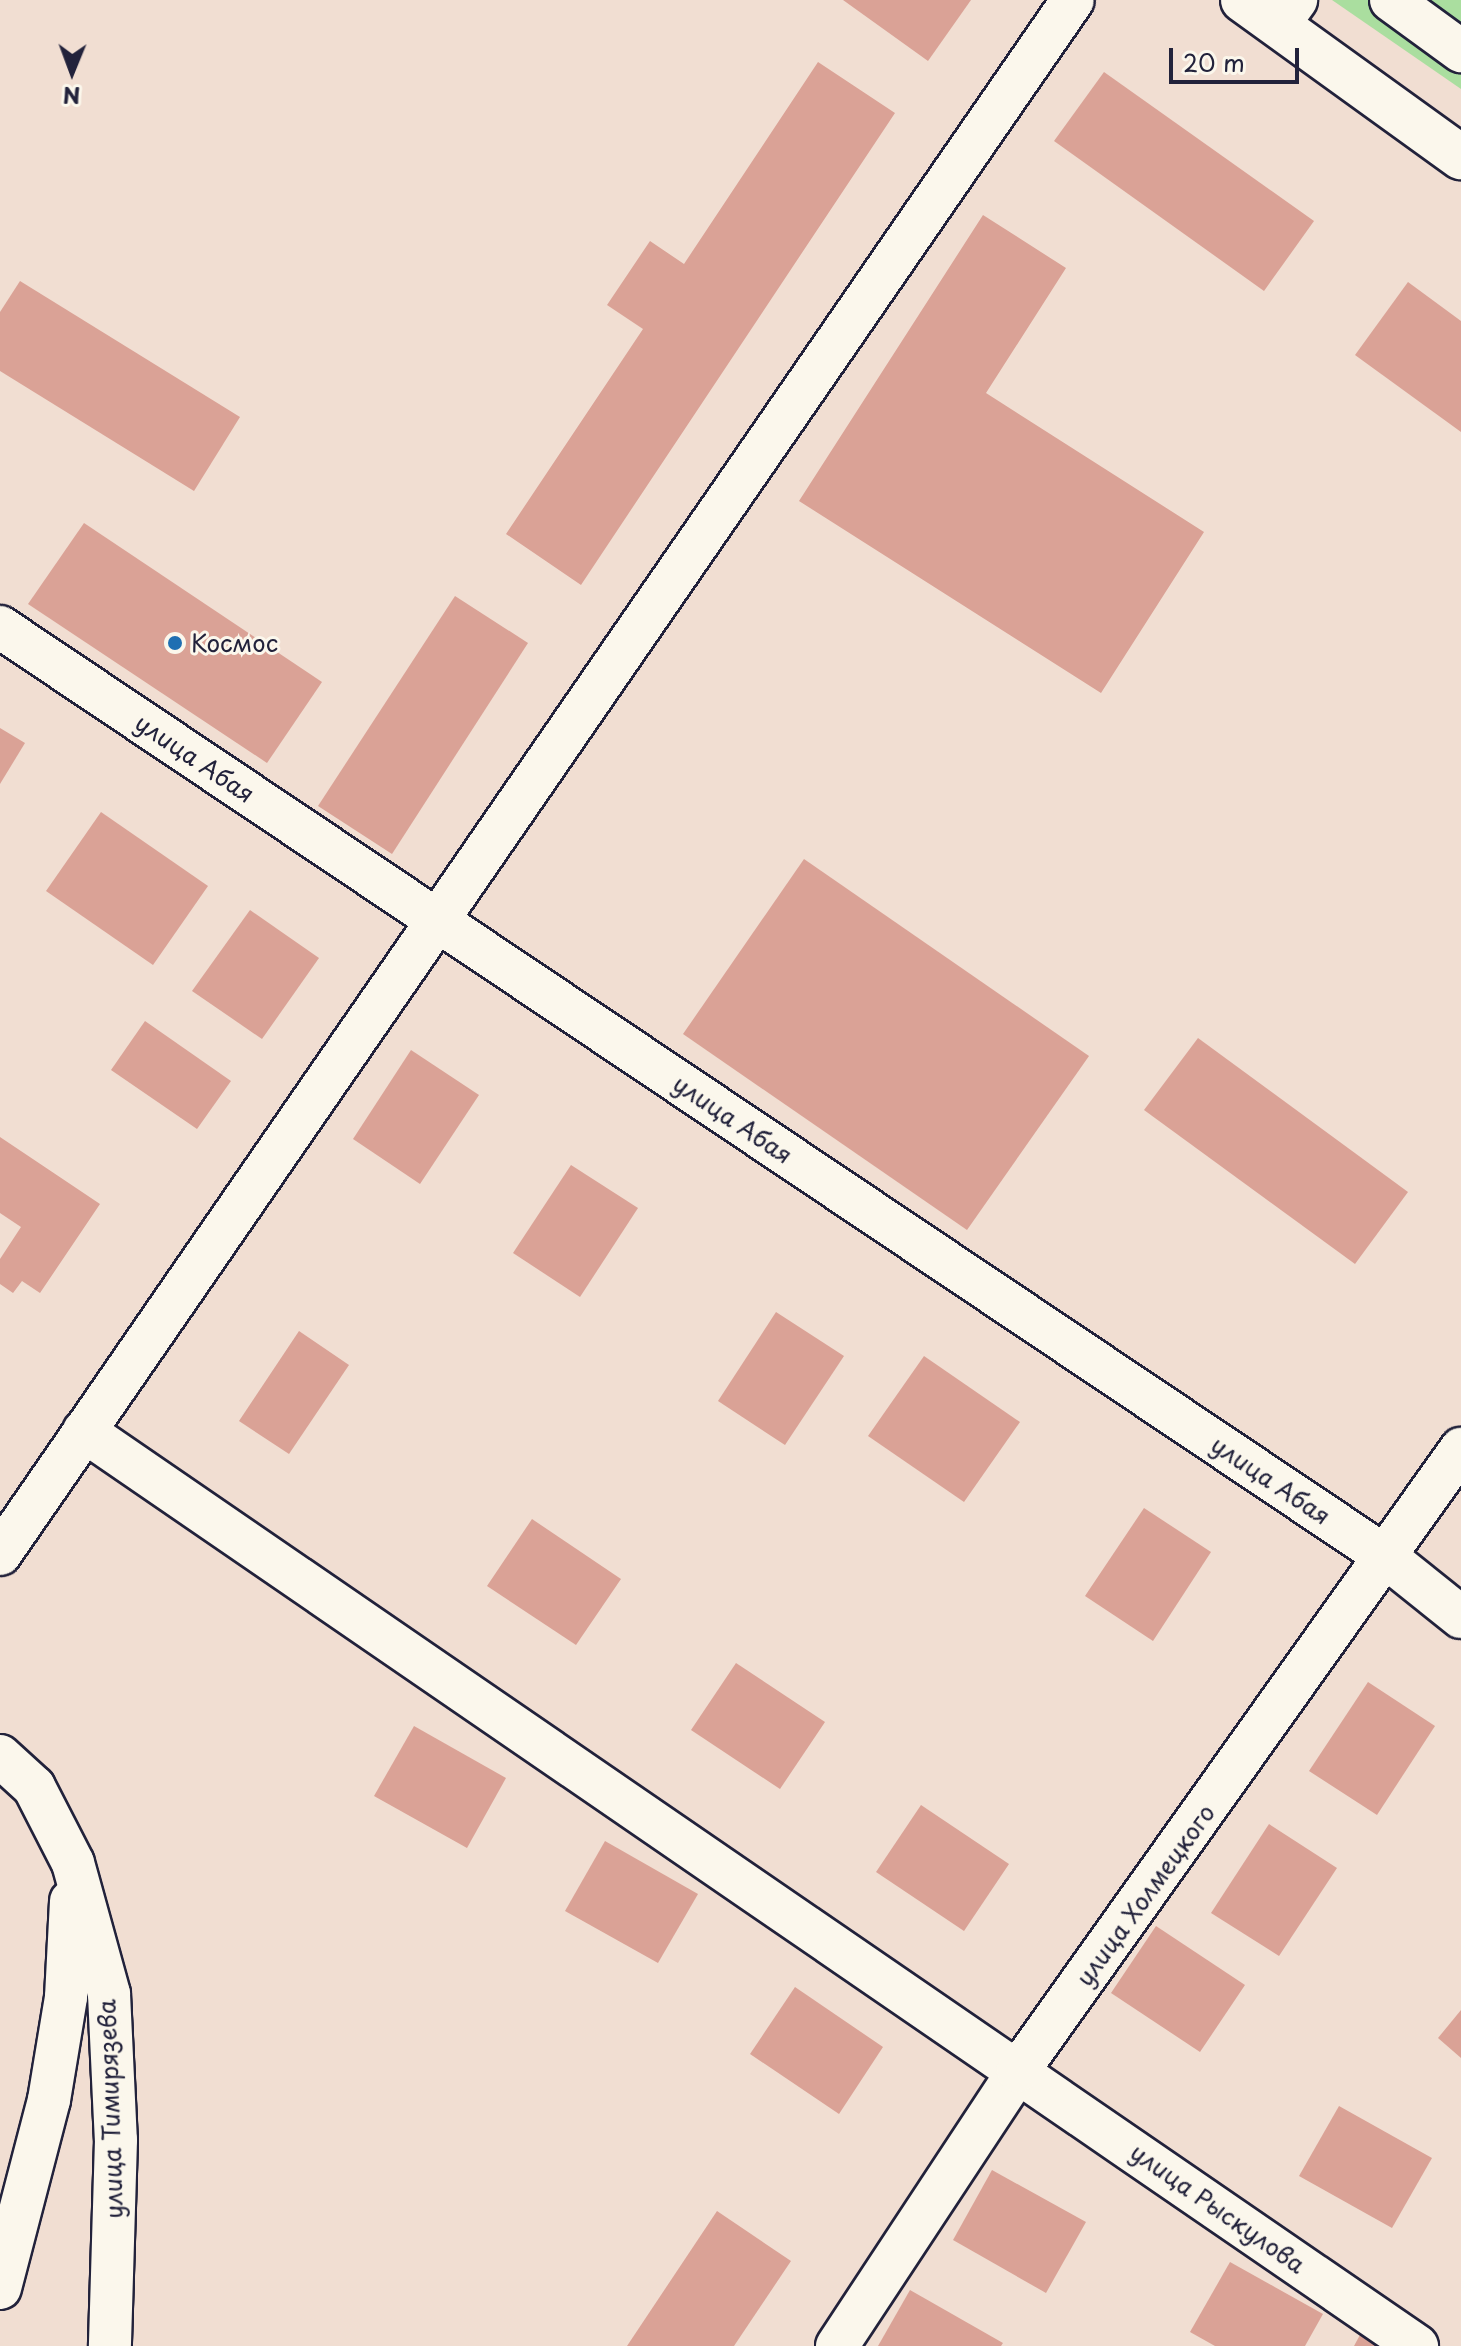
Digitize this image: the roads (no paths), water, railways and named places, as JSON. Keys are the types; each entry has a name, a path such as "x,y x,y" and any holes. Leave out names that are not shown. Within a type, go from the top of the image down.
{"main road":[{"path":"1243,0 1287,12 1461,157"}],"street":[{"path":"0,1554 1073,0"},
{"path":"1391,0 1461,51"},
{"name":"улица Абая","path":"0,627 1386,1557 1461,1617"},
{"name":"улица Рыскулова","path":"84,1431 1417,2346"},
{"name":"улица Холмецкого","path":"837,2346 1018,2071 1461,1449"},
{"name":"улица Тимирязева","path":"0,1756 34,1787 73,1863 109,1994 116,2140 110,2346"},
{"path":"0,2288 49,2100 66,1997 73,1863"}],"place":[{"name":"Космос","path":"175,643"}]}
